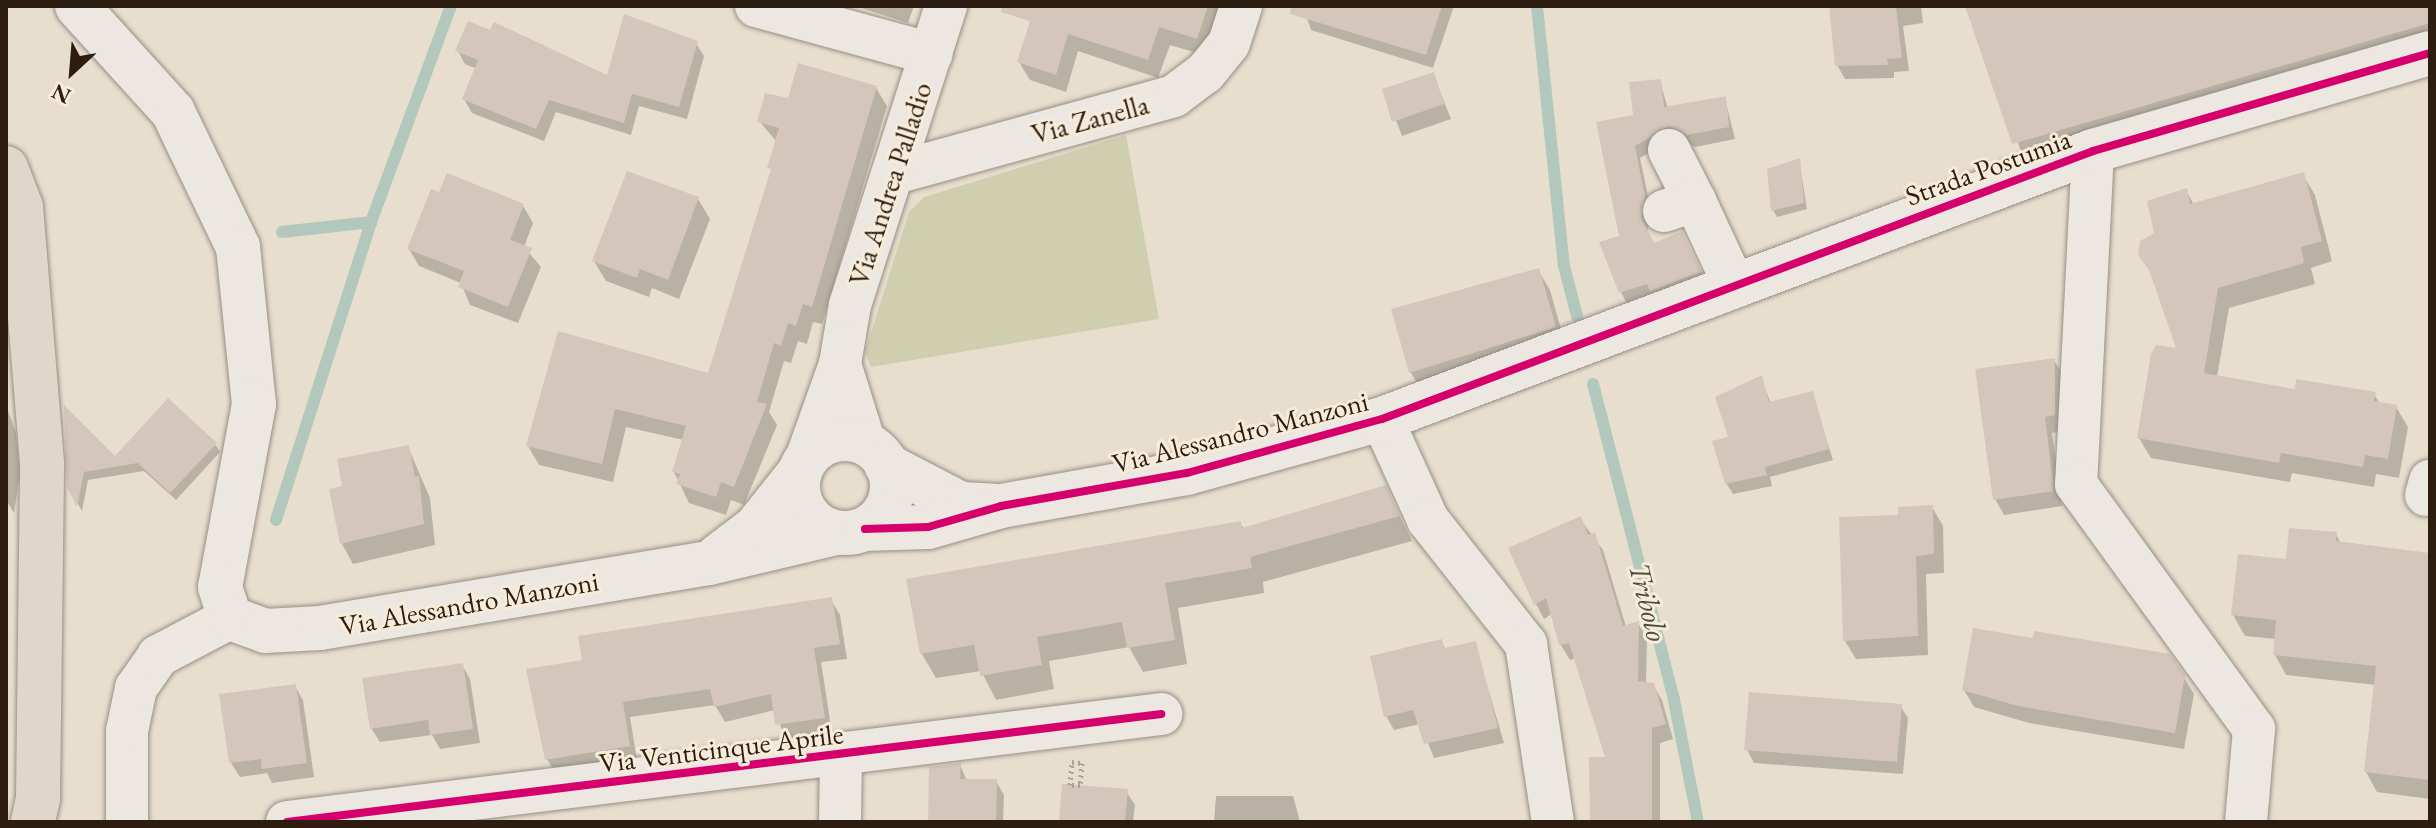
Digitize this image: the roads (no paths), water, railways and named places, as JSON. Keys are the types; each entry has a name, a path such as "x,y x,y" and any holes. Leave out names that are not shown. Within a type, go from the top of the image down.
{"main road":[{"path":"6,168 21,207 42,465 39,725 33,822"},
{"path":"6,779 39,725"}],"street":[{"path":"77,6 173,112 238,247 254,404 220,587 230,618 158,656 136,688 127,731 127,822"},
{"path":"756,6 932,54"},
{"name":"Via Andrea Palladio","path":"803,466 840,364 850,305 895,173 946,6"},
{"name":"Via Zanella","path":"895,173 1174,96 1205,73 1229,43 1241,6"},
{"name":"Strada Postumia","path":"1568,345 2093,151 2430,53"},
{"path":"1669,150 1679,206 1734,285"},
{"name":"Strada Postumia","path":"2093,151 2076,484 2254,729 2246,822"},
{"name":"Via Alessandro Manzoni","path":"230,618 265,631 320,628 709,563 850,531 928,527 1001,506 1187,473 1382,419 1568,345"},
{"name":"Via Andrea Palladio","path":"840,364 876,454"},
{"path":"1382,419 1428,520 1526,644 1553,822"},
{"path":"833,441 876,454 891,494 878,520 850,531 821,527 801,505 803,466 833,441"},
{"name":"Via Alessandro Manzoni","path":"876,454 961,504 1001,506"},
{"name":"Via Alessandro Manzoni","path":"709,563 756,527 803,466"},
{"name":"Via Venticinque Aprile","path":"287,822 351,820 1161,714"},
{"path":"840,822 841,755"}],"waterway":[{"path":"276,520 371,222 451,6"},
{"name":"Tribolo","path":"1537,6 1564,266 1577,316"},
{"path":"282,232 371,222"},
{"name":"Tribolo","path":"1593,384 1674,700 1698,822"}]}
